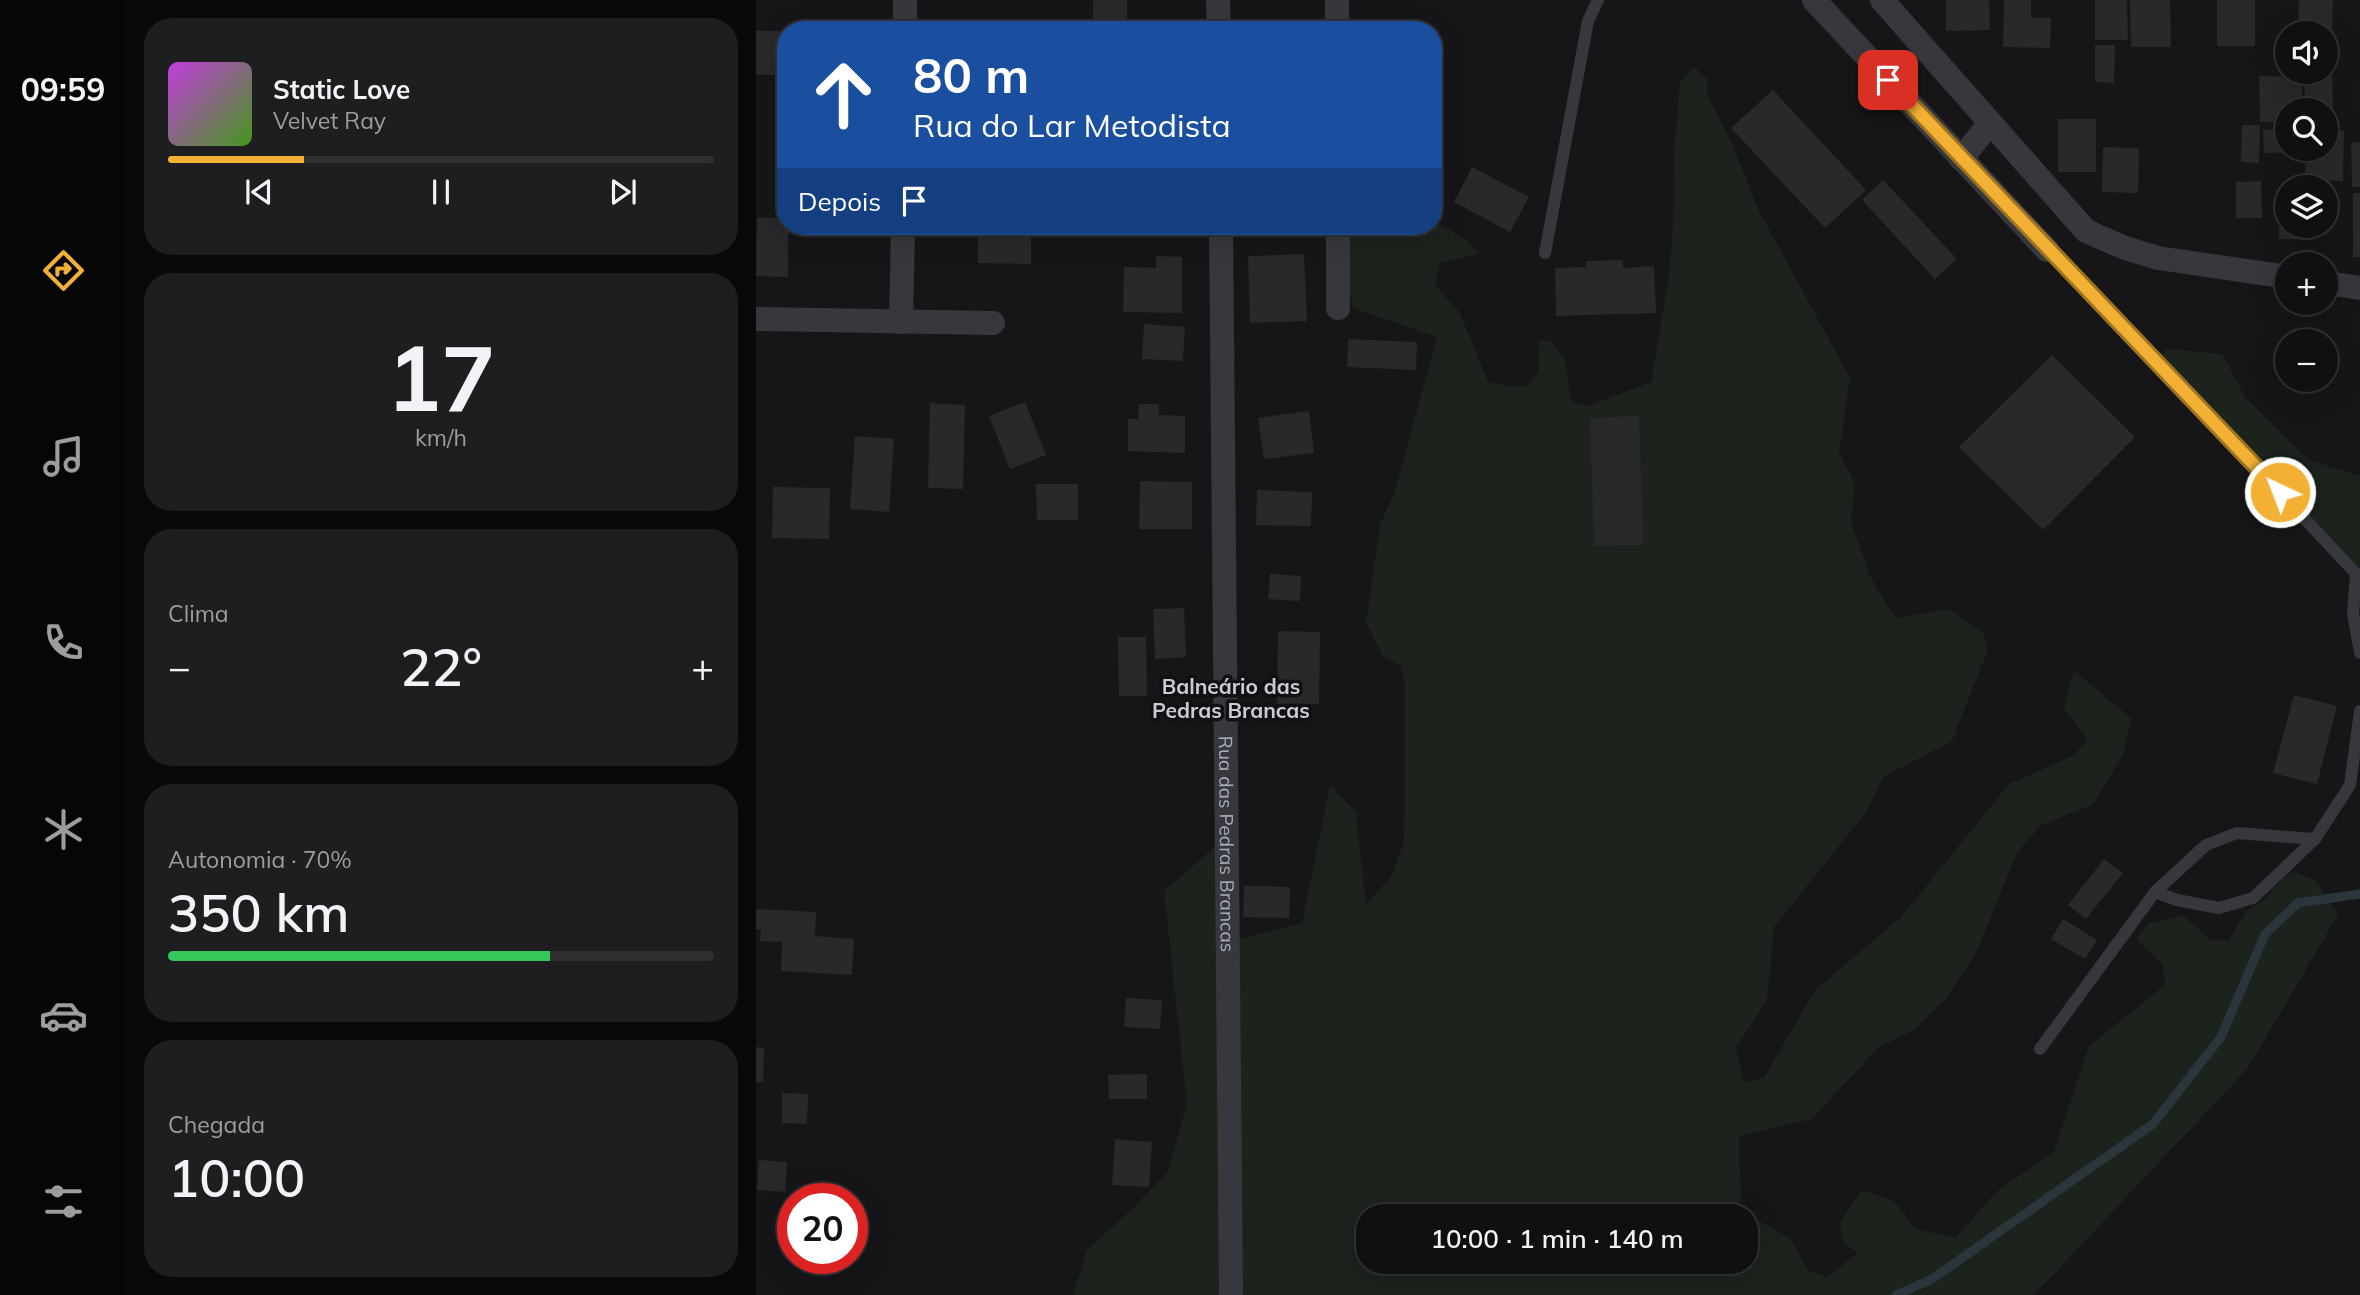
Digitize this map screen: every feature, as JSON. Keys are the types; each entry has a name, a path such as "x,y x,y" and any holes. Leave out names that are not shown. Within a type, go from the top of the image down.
{"street":[{"path":"905,0 905,21"},
{"path":"1218,0 1219,21"},
{"path":"1337,0 1338,21"},
{"path":"1814,0 2048,250"},
{"path":"1882,0 2086,231 2125,248 2158,258 2275,275"},
{"path":"1961,159 1990,123"},
{"path":"901,322 902,235"},
{"name":"Rua das Pedras Brancas","path":"1221,235 1231,1295"},
{"path":"1338,235 1338,308"},
{"path":"2338,285 2360,288"},
{"path":"756,320 993,323"}],"lane":[{"path":"1545,253 1588,21 1598,0"},
{"path":"2048,250 2358,576 2353,614 2360,653"},
{"path":"2155,892 2177,901 2219,908 2253,898 2315,839 2350,785 2360,711"},
{"path":"2040,1049 2155,892 2206,845 2236,834 2315,839"}],"shaded area":[{"path":"1694,67 1707,79 1708,97 1732,143 1758,209 1850,378 1839,453 1855,483 1851,522 1870,576 1895,618 1949,609 1984,633 1987,652 1952,741 1883,777 1866,812 1774,927 1767,1000 1736,1048 1744,1082 1764,1078 1815,990 1902,916 2009,784 2075,755 2087,739 2064,708 2074,671 2131,718 2124,753 2093,804 2040,826 2017,853 1976,953 1945,1000 1914,1030 1878,1048 1812,1119 1739,1136 1741,1204 1356,1204 1356,1274 1758,1274 1758,1220 1790,1238 1808,1270 1827,1277 1858,1253 1843,1242 1840,1222 1862,1190 1894,1201 1916,1229 1956,1238 1996,1192 2054,1152 2089,1046 2165,985 2163,965 2136,939 2149,923 2184,916 2210,940 2228,941 2246,911 2264,900 2284,877 2296,872 2316,881 2338,915 2248,1068 2034,1295 1073,1295 1087,1250 1168,1172 1187,1103 1164,891 1230,834 1231,941 1302,923 1330,785 1356,812 1366,904 1391,877 1404,842 1405,686 1401,666 1383,656 1366,622 1380,525 1395,491 1437,337 1353,308 1345,265 1349,235 1442,235 1442,226 1467,241 1480,253 1440,263 1435,285 1460,313 1488,382 1526,386 1538,372 1539,340 1550,341 1565,360 1571,401 1588,406 1651,382 1668,281 1673,230 1674,157 1680,82"},
{"path":"2167,349 2222,354 2245,397 2309,460 2360,476 2360,583 2287,511 2209,423 2166,381 2154,363"}],"building":[{"path":"1093,0 1127,0 1127,20 1093,19"},
{"path":"1946,0 1989,0 1990,30 1946,31"},
{"path":"2004,0 2031,0 2031,18 2051,18 2050,48 2003,47"},
{"path":"2095,0 2127,0 2128,40 2095,40"},
{"path":"2130,0 2170,0 2171,47 2131,47"},
{"path":"2217,0 2255,0 2255,46 2217,46"},
{"path":"2299,0 2333,0 2332,21 2298,21"},
{"path":"756,31 777,31 777,75 756,75"},
{"path":"2095,45 2115,45 2114,83 2095,82"},
{"path":"2259,76 2275,76 2275,84 2302,84 2302,98 2275,98 2275,122 2260,122"},
{"path":"2304,84 2332,84 2333,98 2305,98"},
{"path":"1773,90 1866,190 1825,228 1731,128"},
{"path":"2058,119 2096,119 2096,172 2058,172"},
{"path":"2242,125 2260,125 2259,163 2241,162"},
{"path":"2263,130 2275,130 2275,153 2264,153"},
{"path":"2338,131 2344,131 2343,181 2338,181 2338,175 2305,175 2306,161 2338,161"},
{"path":"2360,142 2360,187 2352,187 2351,143"},
{"path":"2103,147 2139,148 2138,193 2102,192"},
{"path":"1472,167 1529,197 1510,232 1454,202"},
{"path":"1883,180 1957,259 1935,279 1862,200"},
{"path":"2261,181 2262,218 2236,218 2236,182"},
{"path":"2353,193 2360,193 2360,257 2353,257"},
{"path":"757,218 777,218 777,235 788,235 788,277 756,276"},
{"path":"978,235 1031,235 1031,264 978,263"},
{"path":"2279,238 2310,238 2310,239"},
{"path":"1304,254 1307,321 1250,323 1248,256"},
{"path":"1156,256 1182,257 1182,313 1123,312 1124,267 1156,268"},
{"path":"1623,260 1623,268 1654,266 1656,313 1556,316 1555,268 1586,267 1586,261"},
{"path":"1144,324 1185,327 1183,361 1142,359"},
{"path":"1348,339 1417,342 1416,370 1347,367"},
{"path":"2052,355 2135,437 2043,530 1959,447"},
{"path":"1025,402 1046,455 1010,469 989,416"},
{"path":"930,403 965,405 963,489 928,488"},
{"path":"1139,404 1159,404 1159,415 1185,416 1185,453 1128,451 1128,419 1138,419"},
{"path":"1309,411 1314,453 1264,459 1258,418"},
{"path":"1639,416 1643,545 1594,546 1590,418"},
{"path":"855,436 894,439 889,512 850,509"},
{"path":"1140,481 1192,482 1192,529 1139,529"},
{"path":"1036,484 1078,484 1078,520 1037,520"},
{"path":"773,487 830,488 829,539 772,538"},
{"path":"1257,490 1312,492 1311,526 1256,525"},
{"path":"1270,574 1301,576 1300,601 1268,599"},
{"path":"1184,608 1186,657 1155,659 1153,609"},
{"path":"1278,631 1320,632 1319,704 1277,704"},
{"path":"1118,637 1146,637 1147,696 1119,696"},
{"path":"2294,695 2337,706 2317,784 2273,773"},
{"path":"2104,859 2123,873 2086,919 2068,905"},
{"path":"1244,886 1290,887 1289,918 1243,917"},
{"path":"756,909 816,912 815,936 854,939 852,975 781,971 782,942 760,941 761,929 756,929"},
{"path":"2063,919 2097,940 2085,959 2051,939"},
{"path":"1126,998 1162,1000 1160,1029 1124,1027"},
{"path":"756,1047 764,1048 763,1082 756,1082"},
{"path":"1147,1074 1147,1099 1109,1099 1108,1075"},
{"path":"782,1093 808,1094 807,1124 782,1123"},
{"path":"1115,1139 1152,1142 1149,1187 1112,1185"},
{"path":"759,1160 787,1162 786,1183 777,1183 777,1191 757,1190"}],"waterway":[{"path":"1896,1295 1932,1279 2153,1124 2221,1037 2265,934 2298,903 2360,894"}],"district":[{"name":"Balneário das Pedras Brancas","path":"1231,698"}],"route":[{"path":"1888,80 2280,492"}]}
